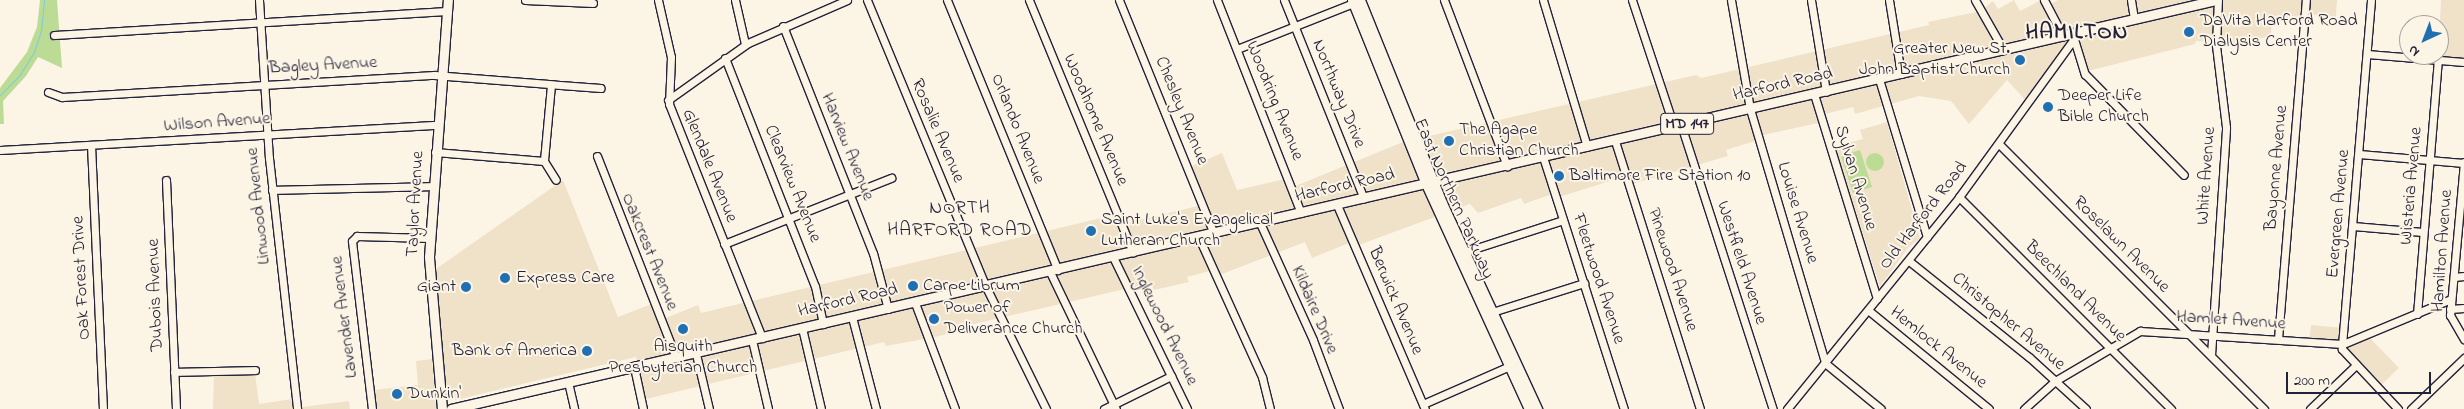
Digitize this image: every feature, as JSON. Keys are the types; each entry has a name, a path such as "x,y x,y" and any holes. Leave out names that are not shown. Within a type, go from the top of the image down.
{"main road":[{"name":"Taylor Avenue","path":"442,409 429,280 429,238 436,125 448,0"},
{"name":"Harford Road","path":"451,409 1199,238 1826,92 2002,49 2063,36 2074,36 2134,19 2217,0"},
{"name":"East Northern Parkway","path":"1356,1 1430,183 1461,253 1513,365 1537,409"},
{"name":"East Northern Parkway","path":"1513,365 1528,409"}],"street":[{"name":"Linwood Avenue","path":"259,0 272,190 297,409"},
{"path":"526,0 593,3"},
{"name":"Glendale Avenue","path":"658,0 671,57 668,100 724,244 757,339 768,409"},
{"path":"735,0 745,44"},
{"path":"668,100 745,44 847,0"},
{"name":"Rosalie Avenue","path":"867,0 986,287 1046,409"},
{"name":"Orlando Avenue","path":"947,0 1054,271 1115,406"},
{"name":"Woodhome Avenue","path":"1029,0 1133,252"},
{"name":"Chesley Avenue","path":"1119,0 1214,234"},
{"name":"Woodring Avenue","path":"1217,0 1238,49 1301,213"},
{"name":"Northway Drive","path":"1284,0 1364,199"},
{"path":"1444,0 1507,166"},
{"path":"1543,0 1587,147"},
{"name":"Westfield Avenue","path":"1632,0 1773,409"},
{"name":"Louise Avenue","path":"1731,0 1750,109 1826,363"},
{"path":"1811,0 1826,92"},
{"path":"1889,0 1901,74"},
{"path":"1975,0 2002,49"},
{"path":"2044,0 2063,36"},
{"path":"2131,0 2134,19"},
{"name":"White Avenue","path":"2211,355 2226,127 2216,45 2217,0"},
{"name":"Bayonne Avenue","path":"2278,340 2306,0"},
{"name":"Evergreen Avenue","path":"2343,344 2371,0"},
{"path":"1238,49 1356,1"},
{"path":"54,36 447,11"},
{"name":"Harview Avenue","path":"783,26 877,266 888,309"},
{"path":"2074,36 2085,74 2184,175"},
{"name":"Old Harford Road","path":"1787,409 1959,197 1999,144 2074,36"},
{"path":"2367,54 2399,57"},
{"name":"Clearview Avenue","path":"725,58 815,286 823,324"},
{"path":"2449,61 2464,62"},
{"name":"Wisteria Avenue","path":"2417,314 2438,65"},
{"name":"Bagley Avenue","path":"48,92 62,97 264,84 441,76 600,88"},
{"path":"1879,79 1927,237"},
{"path":"550,85 544,161 556,180"},
{"name":"Sylvan Avenue","path":"1814,94 1877,299"},
{"name":"Wilson Avenue","path":"0,150 436,125"},
{"name":"Pinewood Avenue","path":"1614,141 1700,409"},
{"name":"Roselawn Avenue","path":"1999,144 2264,409"},
{"name":"Oak Forest Drive","path":"91,145 103,409"},
{"path":"435,152 544,161"},
{"path":"2359,154 2464,162"},
{"name":"Oakcrest Avenue","path":"597,156 676,358"},
{"name":"Fleetwood Avenue","path":"1543,157 1624,409"},
{"name":"Hamilton Avenue","path":"2464,162 2461,223 2450,309 2451,319 2464,339"},
{"path":"724,244 891,178"},
{"name":"Dubois Avenue","path":"166,180 176,409"},
{"path":"272,190 432,186"},
{"name":"Beechland Avenue","path":"1959,197 2171,409"},
{"name":"Berwick Avenue","path":"1337,205 1424,407"},
{"path":"1461,253 1563,220"},
{"name":"Kildaire Drive","path":"1260,223 1313,340 1339,409"},
{"path":"2353,226 2423,232"},
{"name":"Lavender Avenue","path":"372,409 352,240 357,236 429,238"},
{"path":"1199,238 1262,377 1270,409"},
{"name":"Inglewood Avenue","path":"1113,257 1187,409"},
{"name":"Christopher Avenue","path":"1909,261 2056,381 2086,409"},
{"path":"2454,276 2464,276"},
{"path":"1489,313 1584,283"},
{"name":"Hamlet Avenue","path":"2024,409 2056,381 2140,331 2343,344 2451,299"},
{"path":"915,303 955,409"},
{"path":"2450,309 2464,308"},
{"name":"Hemlock Avenue","path":"1868,310 1989,409"},
{"path":"852,317 876,409"},
{"path":"802,328 822,409"},
{"path":"2343,344 2343,352 2398,409"},
{"path":"696,354 709,409"},
{"path":"2411,409 2464,358"},
{"path":"1826,363 1881,409"},
{"path":"1424,407 1513,365"},
{"path":"2310,409 2356,365"},
{"path":"634,367 644,409"},
{"path":"174,372 255,370"},
{"path":"1104,409 1115,406 1171,376"},
{"path":"568,382 574,409"}],"shaded area":[{"path":"2014,0 2020,11 2041,0 2047,6 2058,0 2337,0 2336,17 2306,14 2305,22 2272,19 2271,36 2217,48 2216,42 2196,41 2195,44 2084,72 2075,39 2029,104 2007,80 1969,124 1951,101 1919,96 1855,114 1853,107 1821,115 1823,122 1754,137 1755,141 1726,150 1728,156 1629,185 1626,176 1556,198 1555,193 1524,204 1521,198 1478,213 1470,204 1356,246 1354,241 1312,258 1305,242 1217,276 1213,270 1187,277 1189,282 1154,290 1151,283 970,325 971,328 935,337 886,346 884,342 646,399 636,357 456,400 447,397 433,271 563,180 618,317 654,303 661,320 698,305 701,313 1118,214 1122,224 1202,205 1192,166 1222,153 1237,190 1289,178 1293,187 1403,142 1696,75 1701,78 1929,25 1928,22 1981,11 1993,1 1998,9"},
{"path":"2441,0 2464,0 2464,62 2449,60 2449,15 2440,15"},
{"path":"1887,122 1920,238 1907,249 1880,287 1835,146 1863,139 1860,130"},
{"path":"2311,325 2344,328 2343,342 2366,334 2399,368 2378,388 2335,344 2309,342"},
{"path":"432,359 436,409 377,409 373,390 418,385 416,361"},
{"path":"255,373 259,404 292,399 294,408 349,401 350,409 213,409 214,375"}],"green space":[{"path":"40,0 57,0 62,68 38,57 26,76 3,101 4,124 0,124 0,88 27,52 37,27"},
{"path":"1860,150 1872,187 1853,193 1841,156"},
{"path":"1875,153 1881,156 1884,162 1881,168 1875,171 1869,168 1866,162 1869,156"}],"waterway":[{"path":"0,95 19,76 34,52 41,30 44,0"}],"place":[{"name":"DaVita Harford Road Dialysis Center","path":"2189,32"},
{"name":"Greater New St. John Baptist Church","path":"2020,60"},
{"name":"Deeper Life Bible Church","path":"2048,107"},
{"name":"The Agape Christian Church","path":"1449,141"},
{"name":"Baltimore Fire Station 10","path":"1559,176"},
{"name":"Saint Luke's Evangelical Lutheran Church","path":"1091,231"},
{"name":"Express Care","path":"505,278"},
{"name":"Carpe Librum","path":"913,286"},
{"name":"Giant","path":"466,287"},
{"name":"Power of Deliverance Church","path":"934,319"},
{"name":"Aisquith Presbyterian Church","path":"683,329"},
{"name":"Bank of America","path":"587,351"},
{"name":"Dunkin'","path":"397,394"}],"district":[{"name":"HAMILTON","path":"2077,34"},
{"name":"NORTH HARFORD ROAD","path":"960,220"}]}
